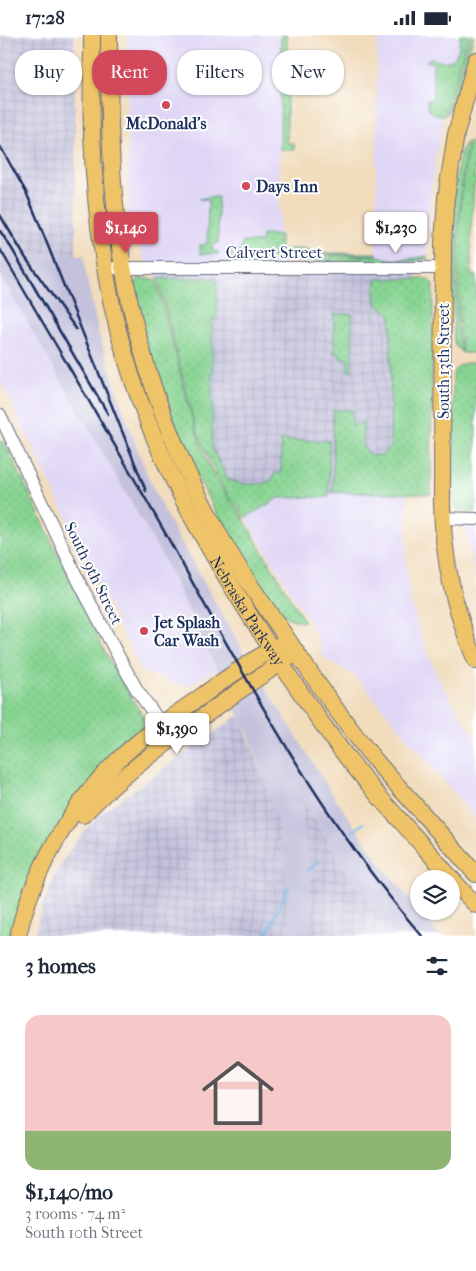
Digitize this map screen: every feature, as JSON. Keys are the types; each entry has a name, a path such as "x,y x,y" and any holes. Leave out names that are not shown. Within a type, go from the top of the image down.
{"main road":[{"name":"Nebraska Parkway","path":"92,35 92,134 98,213 105,268 113,307 130,370 148,425 159,451 187,510 212,555 276,656 321,721 368,783 475,904"},
{"name":"Nebraska Parkway","path":"109,35 110,165 123,268 134,321 158,398 187,472 213,523 235,560 332,705 376,762 476,874"},
{"name":"South 13th Street","path":"476,60 460,117 446,198 443,268 442,518 448,565 456,604 476,661"},
{"path":"18,936 28,902 52,850 69,820 98,780 132,747 161,724 240,669 276,656 292,647"},
{"path":"52,850 76,822 112,786 146,758 248,683 276,656"}],"street":[{"name":"Calvert Street","path":"105,268 443,268"},
{"name":"South 9th Street","path":"0,415 93,608 137,689 172,739"},
{"path":"442,518 476,519"}],"shaded area":[{"path":"0,35 74,35 74,50 15,50 15,95 75,95 76,255 27,254 0,210"},
{"path":"127,35 280,35 280,50 272,50 272,95 280,95 279,268 147,268 128,212 127,95 167,95 167,50 127,50"},
{"path":"377,35 467,35 450,88 437,150 430,199 426,268 376,268"},
{"path":"0,210 27,254 84,255 86,275 99,335 126,418 148,477 168,519 243,651 335,798 375,856 410,900 410,920 427,920 440,936 400,936 352,879 294,785 309,862 312,936 289,936 285,869 280,835 268,786 250,738 161,554 0,274"},
{"path":"154,268 417,268 407,494 231,494 211,459"},
{"path":"3,277 161,554 216,669 187,687 141,671 0,380 0,280"},
{"path":"231,494 407,494 406,566 411,602 426,651 440,681 476,740 476,819 357,678 322,656 322,648 306,617"},
{"path":"463,519 476,519 476,579"},
{"path":"239,715 268,786 280,835 285,869 289,936 34,936 43,903 56,873 69,851 86,829 104,811"},
{"path":"293,784 352,879 400,936 312,936 309,862 301,815"}],"green space":[{"path":"281,35 287,35 287,50 281,50"},
{"path":"460,35 468,35 444,115 431,112 427,100 433,99 433,63 426,61 431,58 447,61 455,57 459,49"},
{"path":"470,35 474,35 451,110 446,115"},
{"path":"280,95 287,95 287,143 294,143 295,150 280,150"},
{"path":"467,142 457,240 458,325 461,352 456,347 454,341 453,235 457,173 461,152"},
{"path":"469,142 476,143 474,178 476,183 474,184 471,231 471,275 476,275 476,353 462,353 459,317 459,237 463,180"},
{"path":"218,197 218,243 212,245 212,248 219,254 200,254 200,245 207,244 208,200 199,199"},
{"path":"262,235 280,235 280,249 309,249 310,253 377,253 377,255 229,254 230,249 232,251 240,251 243,242 262,242"},
{"path":"229,256 379,256 409,259 427,256 427,259 416,261 235,261"},
{"path":"141,276 141,279 156,279 187,401 199,441 215,478 237,508 304,621 301,622 286,617 283,613 280,615 240,558 188,459 149,353 134,284"},
{"path":"215,278 217,283 217,319 212,319 212,448 229,481 251,484 271,481 275,473 281,473 281,440 329,441 329,497 279,498 245,518 238,506 228,497 195,426 158,279"},
{"path":"377,279 428,279 433,284 431,494 331,492 333,489 333,410 352,410 352,426 363,422 363,445 368,453 380,455 390,447 391,318 388,312 376,302 375,290"},
{"path":"334,314 352,314 352,371 348,371 348,358 340,358 340,353 334,353"},
{"path":"476,363 476,512 469,512 459,510 453,502 453,374 459,366"},
{"path":"0,441 5,443 104,650 143,716 140,734 80,797 12,936 0,936"}],"waterway":[{"path":"353,831 364,823"},
{"path":"307,871 318,862"},
{"path":"266,936 289,886"}],"railway":[{"path":"0,146 26,192 146,491"},
{"path":"0,215 25,257 76,329"},
{"path":"0,231 108,414"},
{"path":"0,249 130,472 287,748 351,845 422,936"}],"place":[{"name":"McDonald's","path":"166,105"},
{"name":"Days Inn","path":"246,186"},
{"name":"Jet Splash Car Wash","path":"144,631"}]}
